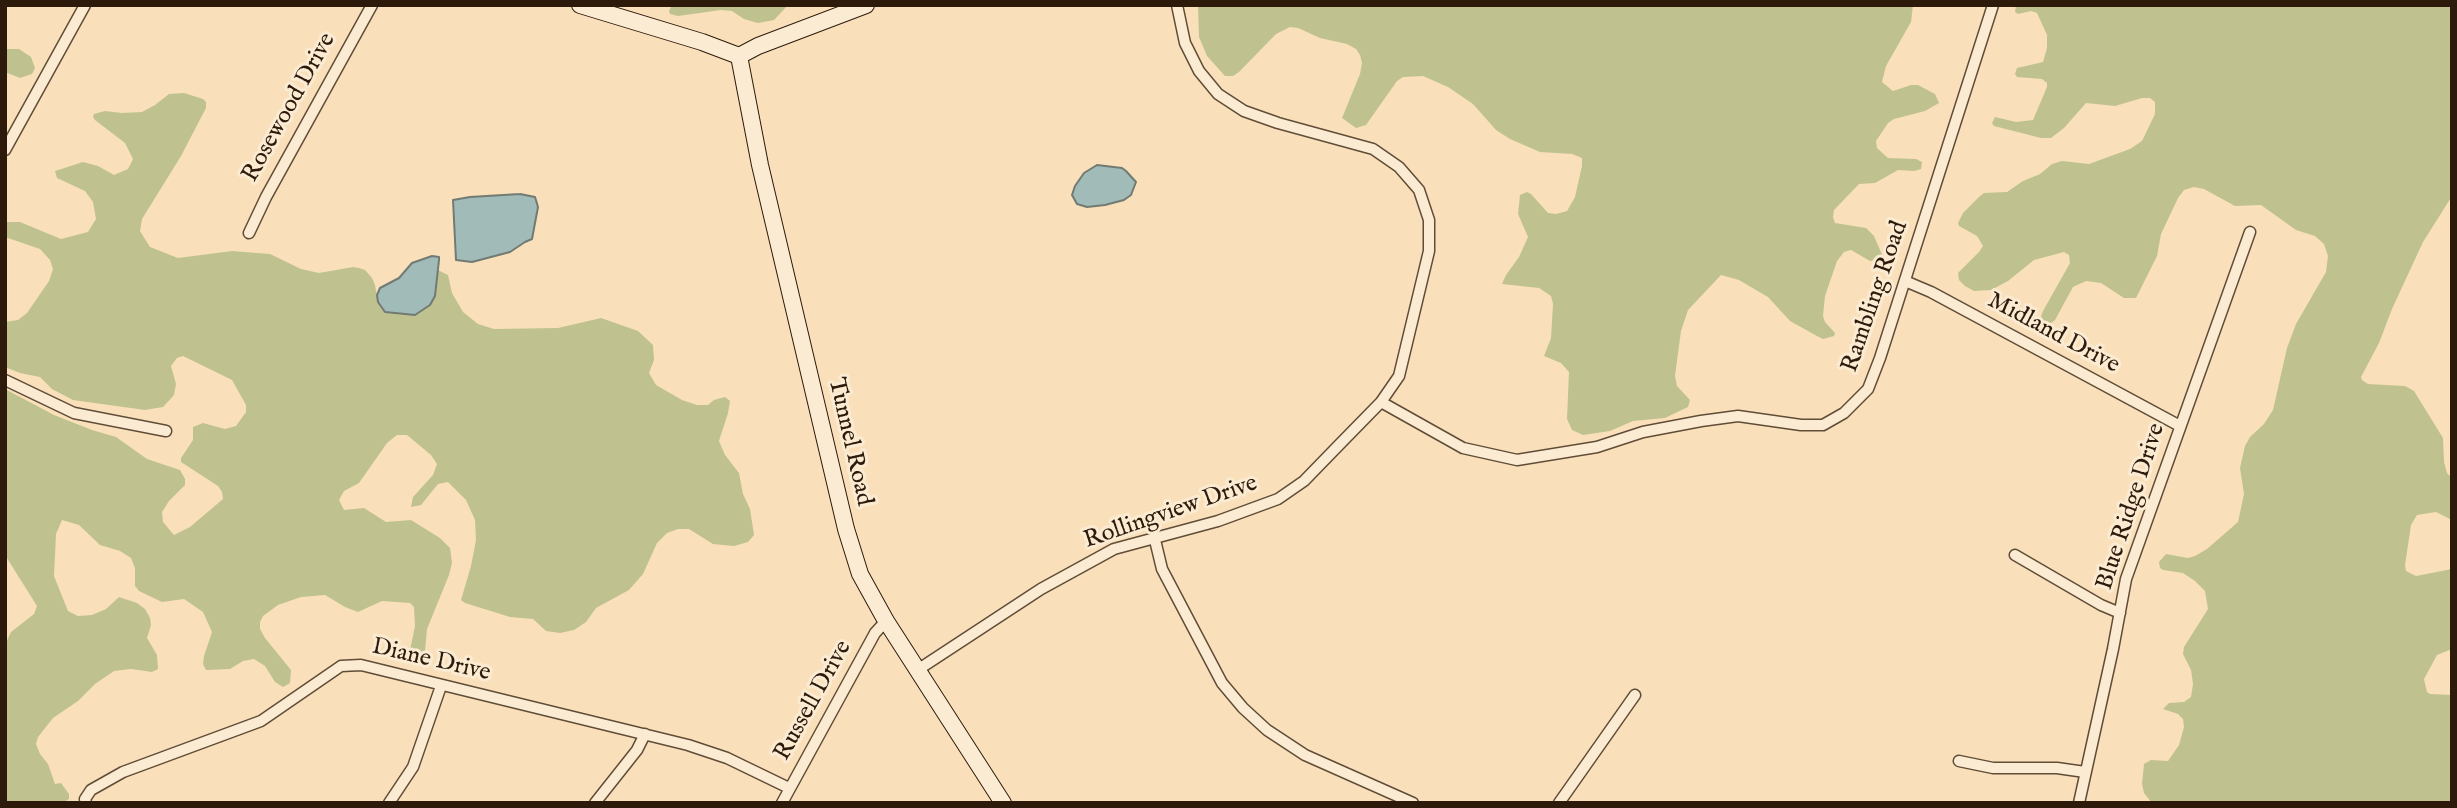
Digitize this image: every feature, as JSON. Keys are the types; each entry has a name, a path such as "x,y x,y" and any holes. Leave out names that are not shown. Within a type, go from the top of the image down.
{"main road":[{"path":"580,5 739,56 758,46 866,5"},
{"name":"Tunnel Road","path":"739,56 755,144 846,530 860,574 886,621 1003,803"}],"street":[{"path":"5,150 86,5"},
{"name":"Rosewood Drive","path":"249,233 266,197 372,5"},
{"name":"Rollingview Drive","path":"919,669 1076,569 1114,549 1155,540 1278,499 1304,481 1381,402 1399,376 1429,251 1429,220 1419,190 1399,167 1373,149 1244,111 1218,94 1199,71 1185,43 1177,5"},
{"name":"Rambling Road","path":"1381,402 1464,448 1517,460 1597,447 1643,432 1738,416 1801,425 1823,425 1844,414 1868,389 1993,5"},
{"name":"Blue Ridge Drive","path":"2079,803 2126,579 2250,232"},
{"name":"Midland Drive","path":"1905,281 1931,292 2180,426"},
{"path":"5,380 74,413 166,431"},
{"path":"1155,540 1162,569 1222,684 1243,708 1268,730 1305,755 1413,803"},
{"path":"2015,555 2101,605 2120,613"},
{"name":"Russell Drive","path":"782,803 875,633 886,621"},
{"name":"Diane Drive","path":"85,801 91,790 122,772 261,721 341,666 361,665 645,734 727,758 789,788"},
{"path":"389,803 413,767 441,686"},
{"path":"1559,803 1635,695"},
{"path":"595,803 637,751 645,734"},
{"path":"1958,761 1993,768 2057,768 2085,772"}],"green space":[{"path":"672,5 788,5 774,20 758,23 744,19 732,11 721,10 678,16 670,14"},
{"path":"1198,5 1913,5 1911,22 1886,66 1882,82 1893,91 1918,85 1935,94 1939,103 1925,111 1894,119 1888,123 1876,141 1877,148 1888,158 1916,159 1922,162 1921,169 1898,170 1875,183 1859,184 1834,210 1835,223 1866,228 1874,236 1883,257 1870,261 1851,250 1844,252 1837,261 1825,296 1823,316 1835,333 1834,336 1823,339 1817,336 1790,321 1768,297 1739,280 1721,275 1688,310 1681,331 1675,376 1677,386 1690,400 1688,407 1665,418 1633,421 1610,431 1583,435 1572,430 1567,419 1569,372 1561,363 1544,356 1551,338 1551,296 1539,288 1502,284 1528,237 1518,214 1520,195 1527,192 1531,194 1548,213 1567,211 1575,197 1582,158 1572,154 1540,152 1510,139 1496,130 1473,104 1448,87 1423,76 1403,77 1397,81 1366,125 1356,128 1342,118 1360,74 1360,55 1347,44 1320,38 1298,28 1290,27 1276,34 1239,72 1233,76 1225,76 1207,56 1199,37"},
{"path":"2016,5 2452,5 2452,196 2423,242 2379,343 2361,377 2368,384 2405,386 2414,391 2443,438 2444,462 2447,473 2452,478 2452,520 2436,512 2417,515 2411,525 2405,565 2406,571 2416,576 2452,569 2452,649 2437,655 2424,679 2430,694 2452,695 2452,803 2152,803 2144,793 2144,764 2151,760 2168,761 2179,745 2184,727 2183,719 2178,714 2163,709 2169,703 2184,702 2191,697 2193,684 2191,670 2183,654 2184,647 2208,609 2205,591 2195,581 2183,573 2163,570 2159,562 2166,554 2188,558 2195,556 2238,522 2244,494 2240,468 2245,446 2273,410 2287,348 2296,324 2326,272 2328,256 2324,244 2315,236 2296,230 2261,205 2235,206 2204,189 2194,187 2184,190 2178,198 2161,234 2157,256 2136,298 2124,298 2101,283 2086,281 2073,287 2055,320 2050,324 2042,322 2040,319 2043,311 2070,263 2069,255 2064,252 2034,260 2008,281 1991,290 1974,291 1965,286 1959,280 1958,273 1983,246 1977,236 1958,223 1963,213 1979,197 1984,193 2007,192 2040,174 2052,164 2062,161 2089,164 2130,149 2142,141 2155,114 2155,102 2150,98 2142,98 2115,106 2086,103 2064,128 2051,138 1994,126 1992,123 1995,117 2016,122 2033,120 2047,87 2047,83 2042,79 2017,77 2015,74 2017,68 2043,62 2047,48 2047,35 2037,13 2031,11 2018,14 2015,12"},
{"path":"5,49 19,49 31,57 35,68 32,74 20,78 5,72"},
{"path":"184,93 203,99 206,108 181,156 142,219 140,231 150,247 178,258 232,251 270,254 301,269 319,273 359,268 372,278 378,302 388,313 418,314 428,307 438,270 448,275 452,293 463,312 478,324 494,329 558,328 601,318 638,331 653,345 654,360 649,373 656,385 697,405 708,405 725,397 730,401 719,441 725,455 739,473 743,494 750,509 754,535 748,542 734,546 713,544 689,529 667,533 657,543 643,574 629,590 596,608 586,622 574,630 560,633 546,631 533,619 510,617 461,600 476,540 475,520 466,500 448,482 438,484 421,505 411,507 413,497 433,475 437,464 431,455 407,435 397,435 387,443 359,483 344,491 339,500 344,510 364,508 386,522 411,520 440,538 450,548 452,563 427,629 425,651 419,658 414,659 409,655 415,626 414,607 410,603 382,601 358,612 325,595 301,597 278,605 263,616 260,622 265,638 291,670 290,683 283,687 275,682 265,666 254,659 243,661 230,669 206,670 203,664 204,656 212,632 203,612 184,599 162,602 139,591 135,586 135,568 131,558 120,551 100,545 79,525 62,520 56,534 54,576 68,611 78,616 92,615 106,609 119,597 137,603 145,609 150,618 147,638 157,655 158,669 152,672 131,669 114,671 53,718 38,737 36,744 48,764 55,784 61,783 69,794 69,799 62,803 5,803 5,645 11,632 34,614 37,606 5,555 5,389 54,415 116,437 147,459 180,470 185,485 162,512 163,522 174,535 190,527 223,499 218,486 181,462 193,440 193,427 203,423 225,429 236,426 246,412 246,405 232,380 183,356 177,358 171,366 176,384 174,395 163,407 145,410 73,400 52,389 40,377 5,367 5,322 18,320 27,313 49,281 53,269 50,260 40,249 5,237 5,222 20,222 61,239 88,232 96,219 93,202 85,191 57,178 55,171 83,162 98,166 114,175 128,169 133,159 125,143 95,120 94,114 105,111 142,112 169,94"}],"water":[{"path":"1097,165 1122,168 1126,171 1136,182 1131,195 1124,200 1105,205 1087,207 1077,204 1072,195 1075,186 1084,173"},
{"path":"520,194 535,197 538,207 532,239 510,252 472,262 456,260 453,200"},
{"path":"432,256 439,257 439,260 435,296 430,305 415,315 385,312 378,302 380,288 399,278 412,263"}]}
